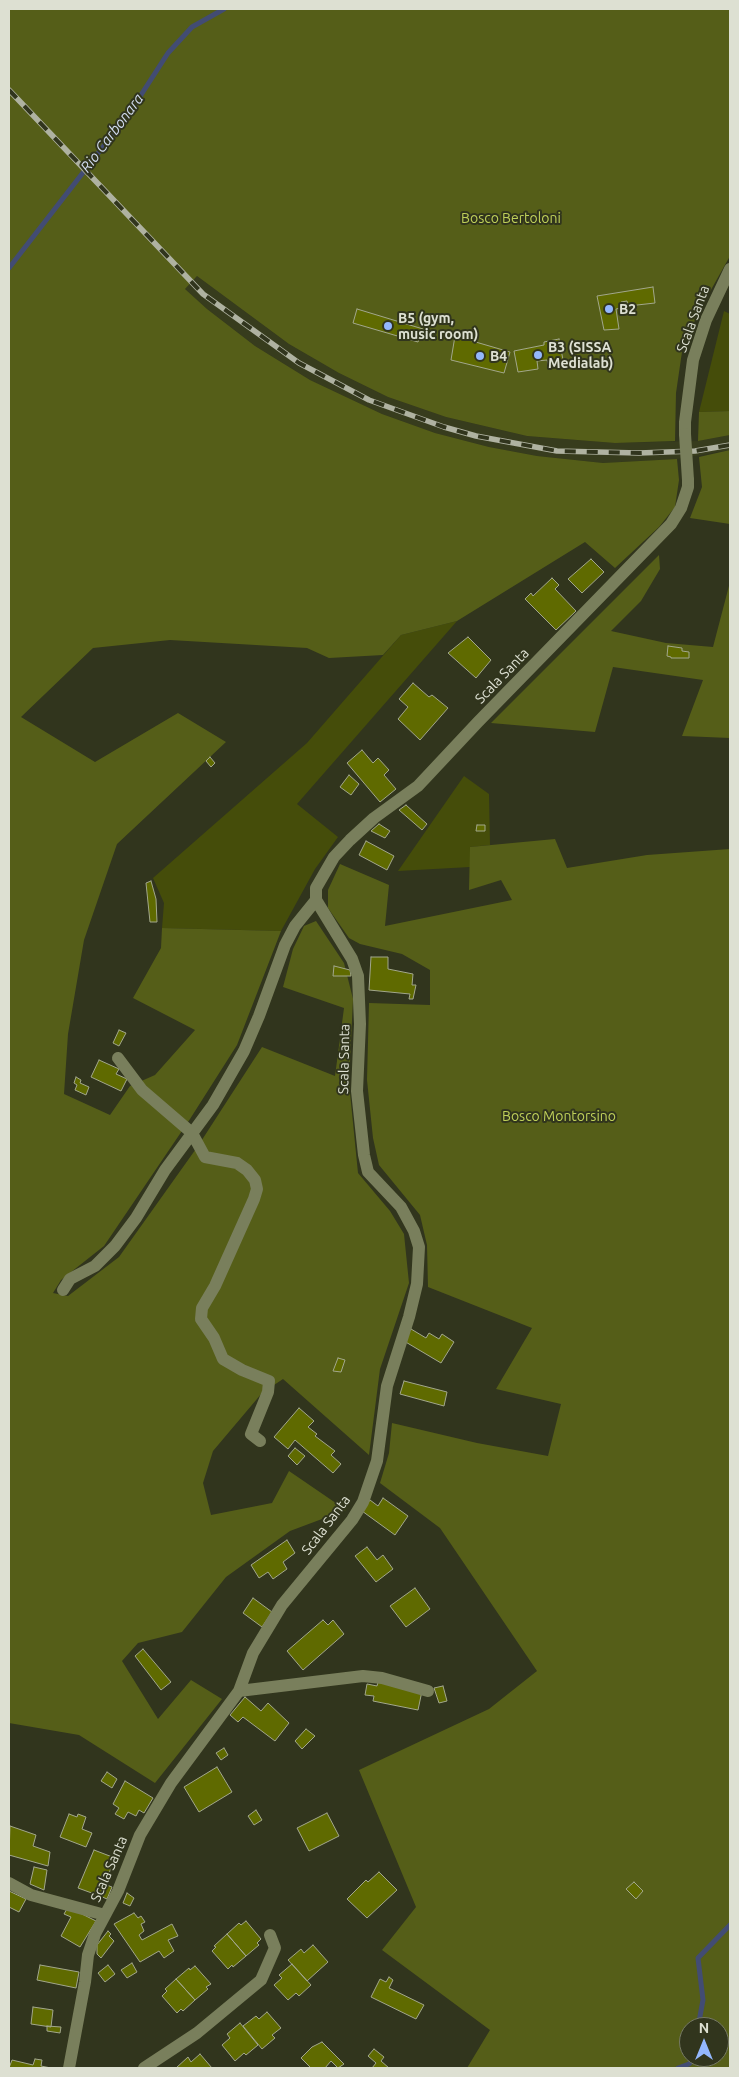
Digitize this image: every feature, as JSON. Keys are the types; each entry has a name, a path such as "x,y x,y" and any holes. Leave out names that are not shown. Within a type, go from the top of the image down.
{"street":[{"name":"Scala Santa","path":"69,2068 85,1982 88,1955 118,1891 140,1836 171,1783 238,1691 254,1654 282,1606 352,1520 363,1502 377,1461 387,1386 409,1317 417,1284 420,1260 419,1247 406,1215 368,1172 364,1155 357,1086 360,1024 358,976 352,959 316,900 316,888 334,857 350,840 374,818 418,786 671,524 682,508 688,487 685,422 693,360 706,320 730,269"},
{"path":"62,1290 70,1279 95,1266 115,1246 136,1218 165,1170 213,1105 244,1050 259,1016 285,945 295,926 316,900"},
{"path":"118,1058 142,1090 192,1133 206,1157 237,1163 247,1170 255,1180 257,1189 226,1264 202,1308 201,1319 214,1338 223,1359 269,1381 266,1398 250,1434 260,1441"},
{"path":"238,1691 362,1676 382,1678 428,1691"},
{"name":"Scala Santa","path":"9,1883 31,1895 105,1916"},
{"path":"144,2068 197,2033 261,1980 275,1948 270,1935"}],"shaded area":[{"path":"197,276 289,344 339,373 388,397 446,417 527,436 615,443 698,441 730,435 730,450 677,459 603,463 537,456 489,447 435,433 382,414 310,380 255,346 207,309 185,289"}],"green space":[{"name":"Bosco Bertoloni","path":"9,9 730,9 730,256 683,345 676,393 675,441 615,443 527,436 446,417 388,397 339,373 289,344 197,276 185,289 207,309 255,346 310,380 382,414 435,433 489,447 537,456 603,463 677,459 679,480 675,507 659,527 615,568 585,542 457,621 401,635 383,655 329,658 307,648 170,640 93,648 21,717 95,762 178,713 226,742 117,844 84,940 68,1034 64,1094 110,1115 130,1086 155,1075 195,1030 133,998 161,948 162,928 281,931 237,1045 190,1119 104,1246 61,1280 53,1293 68,1296 119,1257 198,1146 262,1047 335,1076 344,1008 283,987 293,949 304,926 316,921 344,963 353,999 349,1083 358,1173 390,1211 404,1234 409,1283 380,1369 369,1455 283,1379 262,1393 213,1451 203,1483 211,1515 272,1503 289,1471 346,1510 290,1531 226,1577 182,1632 138,1643 122,1661 158,1719 191,1680 222,1699 155,1783 79,1735 9,1723"},
{"path":"724,311 730,314 730,411 699,412"},
{"path":"730,411 730,435 698,441 699,412"},
{"path":"730,450 730,524 690,518 702,487 699,457"},
{"path":"659,555 660,569 641,601 611,631 666,643 713,647 730,582 730,738 682,736 703,680 613,667 595,732 491,723"},
{"path":"457,621 297,804 338,837 315,869 281,931 162,928 164,903 153,878 307,743 401,635"},
{"path":"464,776 489,794 490,845 470,847 470,867 398,871"},
{"name":"Bosco Montorsino","path":"555,839 567,868 647,855 730,849 730,2068 467,2068 490,2030 382,1950 416,1907 359,1770 489,1709 537,1671 440,1528 380,1483 389,1453 392,1423 477,1443 548,1456 561,1404 496,1389 532,1328 428,1287 427,1245 420,1215 379,1165 373,1138 367,1080 369,1003 430,1005 430,970 402,954 360,944 349,938 328,908 328,890 340,864 389,885 385,926 512,900 501,880 469,890 470,847"}],"building":[{"name":"B2","path":"653,287 655,303 628,306 627,301 621,302 621,308 616,309 619,329 604,330 597,296"},
{"name":"B5 (gym, music room)","path":"357,309 423,329 418,342 353,323"},
{"name":"B4","path":"455,336 510,352 504,373 451,360"},
{"name":"B3 (SISSA Medialab)","path":"559,339 564,365 549,368 547,360 537,361 538,369 518,372 514,351 544,345 544,342"},
{"path":"591,559 604,572 582,593 568,579"},
{"path":"552,578 559,585 555,589 576,611 556,630 525,599 531,593 533,596"},
{"path":"468,637 491,660 476,678 448,653"},
{"path":"668,646 682,648 682,651 689,652 689,658 671,658 667,656"},
{"path":"413,683 429,697 432,695 448,708 420,740 398,719 408,707 399,699"},
{"path":"362,750 373,763 378,758 389,770 384,775 396,789 380,802 347,763"},
{"path":"210,757 215,763 211,767 206,761"},
{"path":"349,775 359,784 351,795 340,787"},
{"path":"406,805 427,824 422,830 399,810"},
{"path":"379,824 390,831 385,838 371,831"},
{"path":"477,825 485,825 485,831 476,831"},
{"path":"366,841 394,856 387,870 359,855"},
{"path":"151,881 156,899 157,922 150,922 146,883"},
{"path":"371,957 388,957 388,969 413,974 412,985 416,985 413,999 409,999 410,994 369,990"},
{"path":"334,966 350,970 351,976 333,976"},
{"path":"119,1030 126,1033 119,1046 113,1043"},
{"path":"99,1060 119,1069 116,1074 127,1079 121,1091 91,1077"},
{"path":"76,1077 81,1080 80,1083 89,1087 86,1095 75,1090 77,1085 74,1083"},
{"path":"411,1329 426,1338 429,1333 439,1339 442,1334 454,1342 441,1363 404,1341"},
{"path":"338,1358 345,1360 341,1372 333,1371"},
{"path":"404,1381 447,1392 444,1406 400,1394"},
{"path":"299,1408 314,1421 308,1427 317,1434 315,1436 335,1451 331,1455 341,1464 333,1473 295,1440 288,1449 274,1437"},
{"path":"295,1448 305,1456 297,1465 288,1456"},
{"path":"383,1498 408,1516 395,1535 362,1511 370,1500 378,1506"},
{"path":"287,1540 295,1553 283,1562 287,1569 273,1579 268,1572 259,1578 251,1565"},
{"path":"367,1547 377,1560 383,1555 393,1569 376,1582 355,1556"},
{"path":"415,1588 430,1609 406,1627 390,1606"},
{"path":"253,1598 272,1612 262,1627 243,1613"},
{"path":"323,1620 328,1625 333,1620 344,1634 303,1670 287,1651"},
{"path":"143,1649 171,1682 161,1690 135,1656"},
{"path":"378,1682 422,1691 418,1710 373,1701 374,1696 365,1695 367,1684 377,1686"},
{"path":"443,1686 447,1701 439,1703 434,1688"},
{"path":"245,1697 261,1711 268,1703 289,1723 275,1741 243,1717 238,1722 230,1715"},
{"path":"306,1729 315,1736 302,1749 295,1741"},
{"path":"224,1748 228,1755 221,1760 216,1753"},
{"path":"217,1767 232,1792 199,1812 184,1787"},
{"path":"107,1772 117,1779 112,1788 101,1781"},
{"path":"125,1781 153,1798 144,1813 139,1810 136,1816 128,1812 124,1819 115,1814 119,1808 113,1804"},
{"path":"256,1810 262,1820 254,1825 248,1816"},
{"path":"327,1813 339,1836 309,1851 297,1828"},
{"path":"69,1814 77,1817 78,1814 86,1817 82,1829 92,1833 86,1847 60,1837"},
{"path":"10,1826 36,1835 33,1846 50,1852 48,1866 9,1855"},
{"path":"94,1850 115,1858 100,1896 78,1888"},
{"path":"34,1867 47,1870 44,1890 30,1884"},
{"path":"379,1872 397,1890 367,1918 347,1899 366,1880 368,1882"},
{"path":"634,1882 643,1891 636,1899 626,1889"},
{"path":"104,1884 112,1887 107,1899 100,1896"},
{"path":"9,1891 26,1899 19,1912 9,1907"},
{"path":"127,1893 134,1898 130,1906 123,1903"},
{"path":"68,1907 96,1921 80,1947 61,1936 71,1917 64,1914"},
{"path":"134,1913 138,1918 141,1916 145,1922 141,1924 144,1931 139,1935 142,1940 172,1924 178,1936 168,1940 174,1951 164,1958 159,1951 140,1962 114,1924"},
{"path":"246,1921 261,1939 257,1943 259,1945 246,1956 227,1934 239,1923 241,1925"},
{"path":"108,1931 111,1934 109,1936 114,1941 101,1958 97,1954 97,1945"},
{"path":"227,1934 246,1956 228,1969 212,1951 216,1947 214,1946"},
{"path":"313,1945 328,1962 307,1981 288,1960 301,1949 304,1953"},
{"path":"132,1963 137,1972 127,1978 121,1970"},
{"path":"292,1964 311,1985 299,1996 296,1993 288,2000 274,1985 282,1978 279,1975"},
{"path":"40,1965 79,1972 76,1988 37,1980"},
{"path":"108,1965 115,1974 105,1982 98,1973"},
{"path":"195,1966 211,1984 195,2000 176,1979 189,1968 190,1970"},
{"path":"389,1977 393,1980 389,1988 424,2005 416,2019 371,1997 380,1979 386,1982"},
{"path":"176,1979 195,2000 183,2011 181,2009 177,2013 162,1996 167,1991 165,1989"},
{"path":"33,2007 53,2010 51,2027 31,2024"},
{"path":"267,2012 281,2028 272,2035 275,2038 262,2049 243,2026 256,2016 259,2019"},
{"path":"240,2023 258,2045 235,2061 222,2045 230,2038 227,2034"},
{"path":"47,2026 61,2027 60,2033 47,2031"},
{"path":"322,2042 344,2064 338,2068 331,2061 325,2068 311,2068 301,2058 312,2047"},
{"path":"374,2049 384,2057 381,2061 389,2068 372,2068 376,2063 368,2056"},
{"path":"200,2054 212,2068 176,2068 188,2057 191,2062"},
{"path":"35,2059 42,2060 41,2066 51,2068 9,2068 12,2060 33,2065"}],"waterway":[{"name":"Rio Carbonara","path":"9,268 130,112 168,53 192,27 224,9"},
{"path":"700,2017 703,2000 698,1958 730,1925"}],"railway":[{"path":"9,90 203,294 299,363 369,400 444,427 476,436 557,451 639,453 695,451 730,445"}],"place":[{"name":"B2","path":"609,309"},
{"name":"B5 (gym, music room)","path":"388,326"},
{"name":"B3 (SISSA Medialab)","path":"538,355"},
{"name":"B4","path":"480,356"}]}
